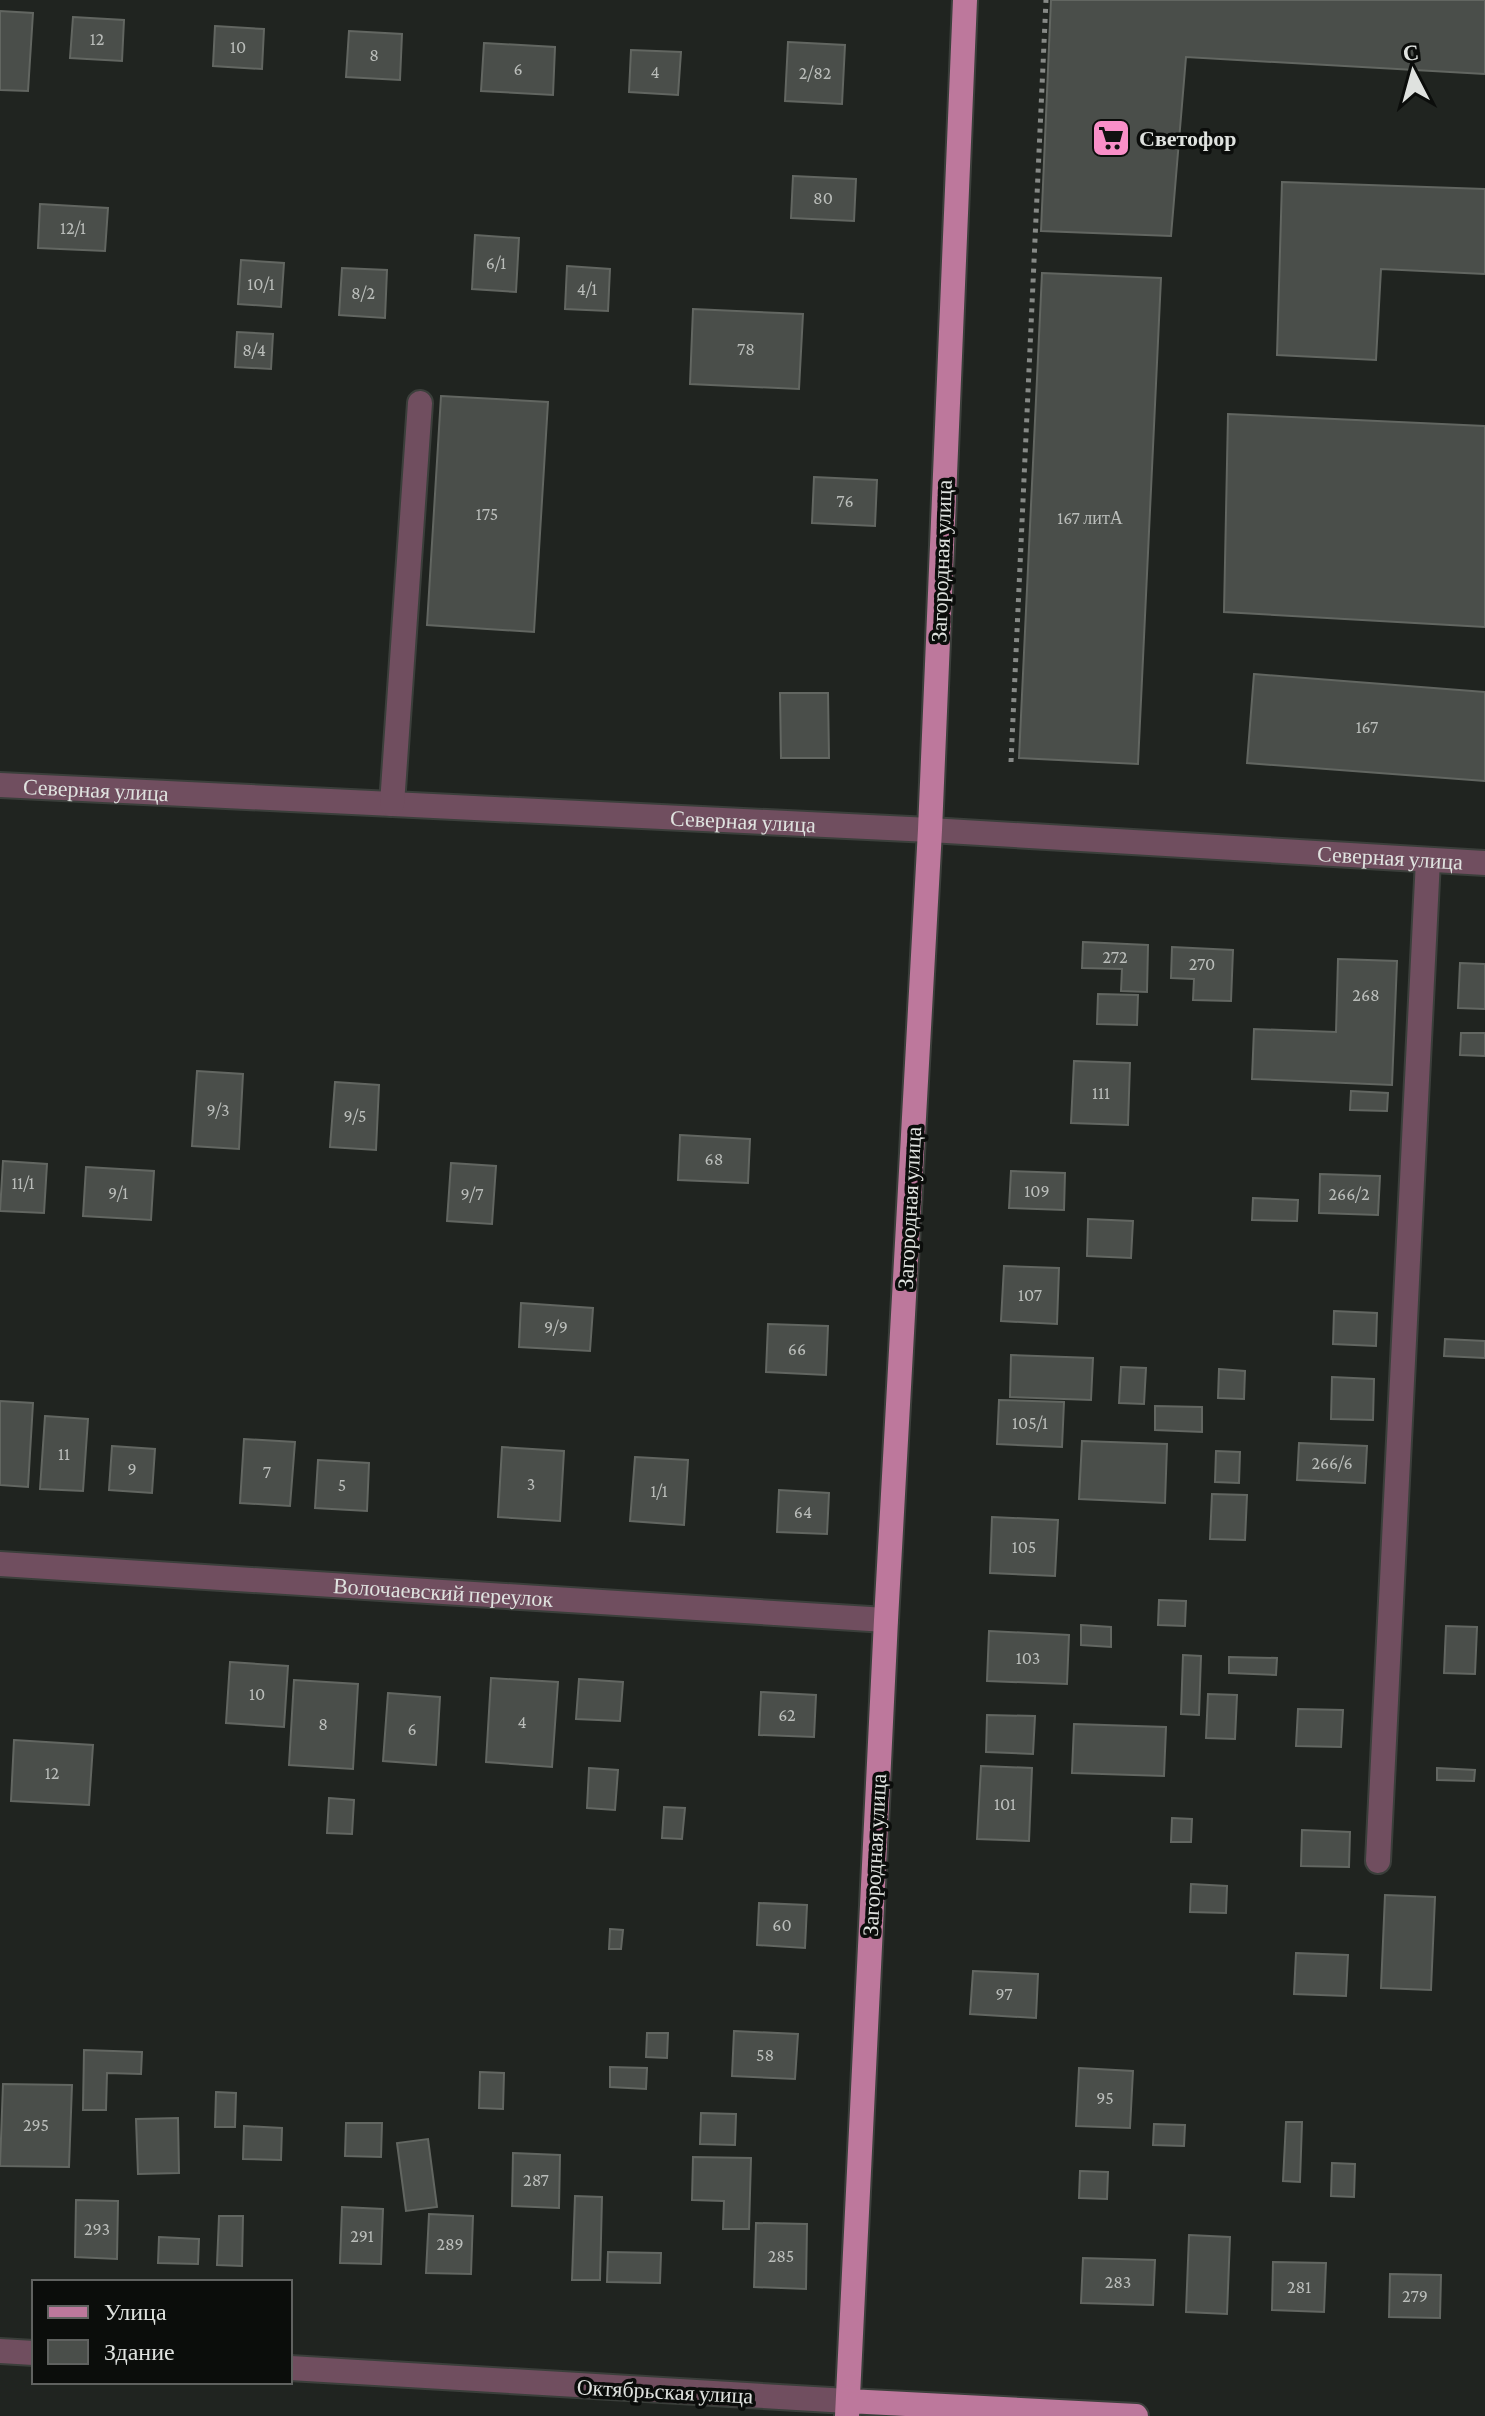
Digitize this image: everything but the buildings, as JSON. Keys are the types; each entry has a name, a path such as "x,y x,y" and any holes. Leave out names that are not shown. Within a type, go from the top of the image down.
{"main road":[{"name":"Загородная улица","path":"848,2409 886,1620 930,830 965,0"},
{"name":"Октябрьская улица","path":"848,2409 1136,2416"}],"street":[{"path":"392,804 420,403"},
{"name":"Северная улица","path":"0,785 930,830 1485,863"},
{"path":"1378,1861 1428,860"},
{"name":"Волочаевский переулок","path":"0,1564 886,1620"},
{"path":"0,2351 32,2353"},
{"name":"Октябрьская улица","path":"292,2368 848,2409"}],"path":[{"path":"1011,762 1046,0"}],"place":[{"name":"Светофор","path":"1111,138"}]}
